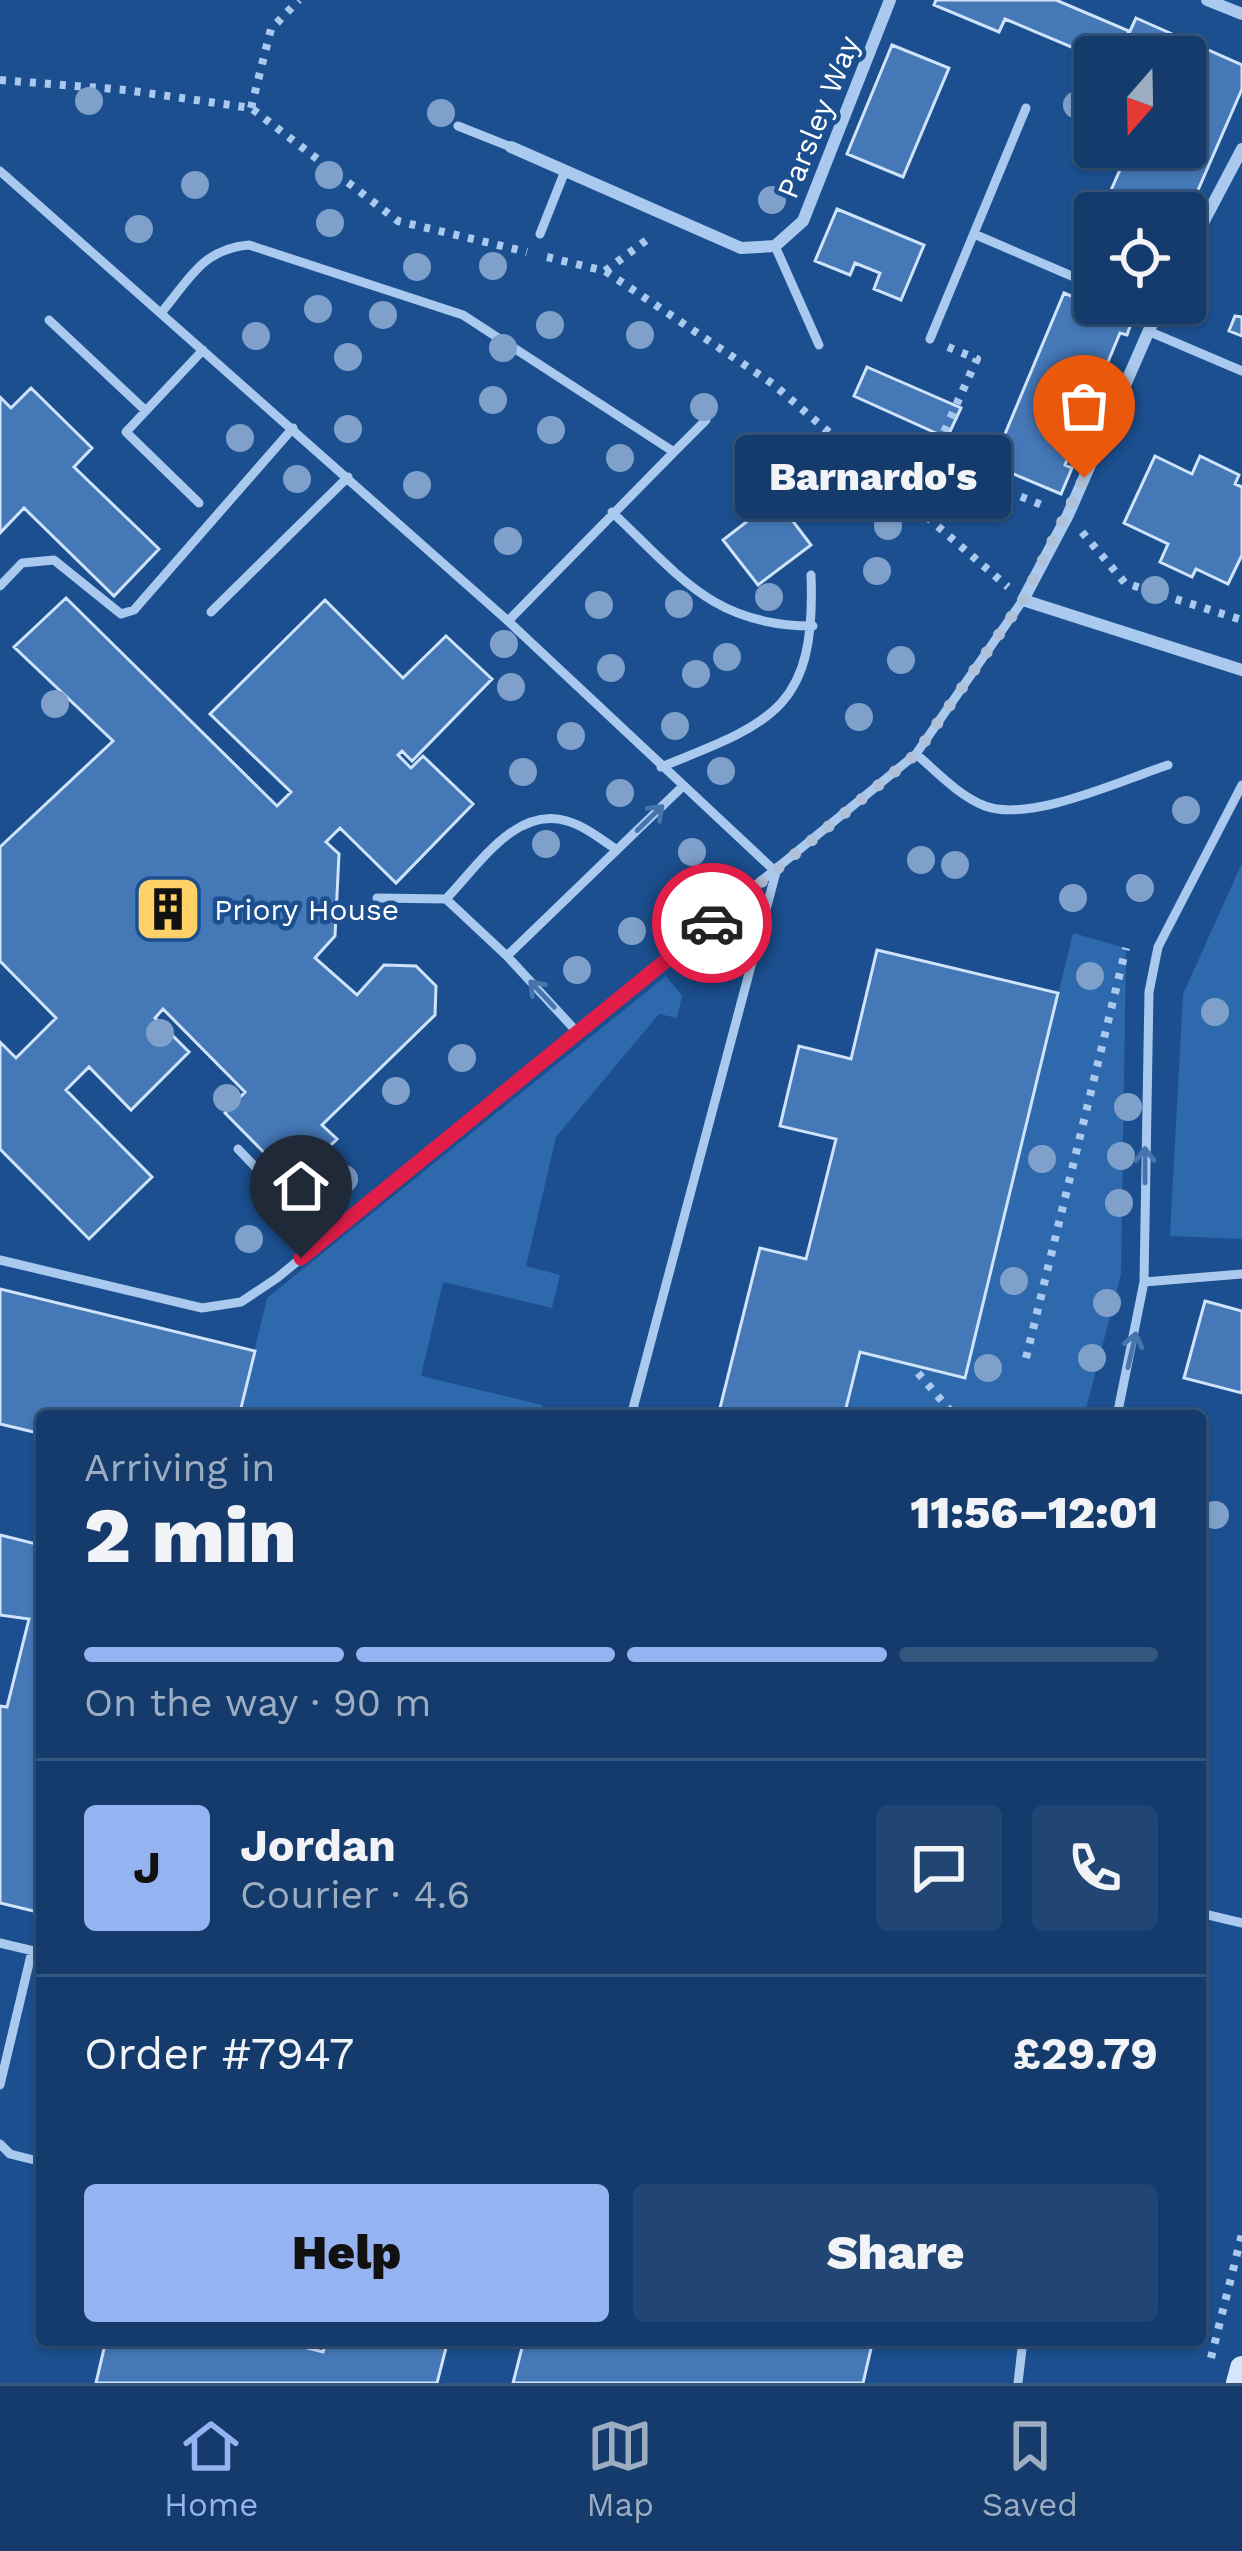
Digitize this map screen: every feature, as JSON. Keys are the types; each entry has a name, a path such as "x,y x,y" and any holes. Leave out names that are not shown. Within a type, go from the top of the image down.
{"main road":[{"path":"1238,2383 1242,2368"}],"street":[{"name":"Parsley Way","path":"775,246 803,220 890,0"},
{"path":"1207,0 1242,14"},
{"path":"512,147 741,248 775,246"},
{"path":"1206,217 1242,149"},
{"path":"1151,324 1068,515 1023,600 1242,670"}],"lane":[{"path":"930,339 1026,108"},
{"path":"458,126 512,147"},
{"path":"0,171 508,621 776,872"},
{"path":"540,234 565,171"},
{"path":"974,234 1074,277"},
{"path":"161,314 223,247 250,245 463,315 674,452"},
{"path":"775,246 819,345"},
{"path":"49,320 146,411"},
{"path":"1148,331 1242,371"},
{"path":"200,503 126,432 203,350"},
{"path":"508,621 706,420"},
{"path":"0,586 22,563 54,560 107,607 121,614 134,610 293,428"},
{"path":"211,612 348,477"},
{"path":"612,512 706,600 775,626 813,626"},
{"path":"661,766 728,740 758,725 776,709 809,652 812,575"},
{"path":"0,1260 202,1308 241,1302 277,1278 916,754 1023,600"},
{"path":"916,754 974,801 1007,811 1032,808 1168,765"},
{"path":"1118,1410 1144,1282 1149,992 1158,947 1242,784"},
{"path":"507,956 683,786"},
{"path":"446,898 515,828 544,817 571,822 617,850"},
{"path":"633,1410 776,872"},
{"path":"377,898 446,898 577,1032"},
{"path":"238,1149 324,1239"},
{"path":"1144,1282 1242,1274"},
{"path":"1206,1914 1242,1923"},
{"path":"0,1943 36,1952"},
{"path":"0,2085 36,1956"},
{"path":"0,2144 10,2154 36,2160"},
{"path":"1018,2383 1022,2346"}],"path":[{"path":"250,107 271,29 299,0"},
{"path":"0,80 250,107 398,221 605,271 773,384 1023,600"},
{"path":"605,271 674,219"},
{"path":"930,339 976,359 932,461 1068,515 1125,583 1242,620"},
{"path":"1026,1358 1126,948"},
{"path":"918,1373 950,1410"},
{"path":"1210,2362 1242,2234"}],"shaded area":[{"path":"1242,863 1242,1239 1170,1236 1183,994"},
{"path":"1073,933 1126,948 1121,1275 1086,1410 846,1410 860,1352 965,1377"},
{"path":"666,976 682,996 677,1018 659,1014 556,1137 526,1266 560,1275 552,1308 443,1282 421,1376 542,1405 541,1410 240,1410 267,1298"}],"building":[{"path":"936,0 1056,0 1129,31 1127,36 1074,36 1074,48 1005,19 999,32 934,5"},
{"path":"1136,18 1177,36 1128,36"},
{"path":"892,45 949,68 903,177 847,154"},
{"path":"1206,49 1242,65 1242,89 1197,192 1110,192 1121,168 1206,168"},
{"path":"837,209 924,245 901,300 874,289 880,273 855,263 850,275 815,261"},
{"path":"1064,293 1074,297 1074,324 1131,324 1127,335 1120,333 1065,465 1072,468 1061,494 992,465"},
{"path":"1235,316 1242,317 1242,336 1229,331"},
{"path":"867,367 961,408 947,438 854,396"},
{"path":"31,388 92,448 74,467 159,549 114,596 24,508 0,533 0,397 11,408"},
{"path":"1155,456 1192,474 1200,456 1239,475 1235,484 1242,487 1242,555 1228,584 1196,569 1192,577 1160,562 1168,544 1124,523"},
{"path":"776,499 811,545 758,585 723,540"},
{"name":"Priory House","path":"66,598 277,806 291,792 210,714 325,600 403,678 446,636 492,679 412,761 402,751 398,755 411,768 423,756 473,804 396,883 340,828 326,842 339,854 335,936 315,958 357,995 384,965 416,966 436,986 435,1015 322,1125 337,1139 293,1182 225,1113 245,1092 163,1009 155,1018 189,1052 131,1110 89,1067 66,1090 152,1177 89,1239 0,1149 0,1042 16,1058 56,1018 0,961 0,847 113,741 14,647"},
{"path":"877,950 1058,993 965,1378 860,1352 846,1410 720,1410 760,1248 806,1259 836,1139 780,1126 799,1046 851,1059"},
{"path":"0,1289 255,1351 240,1410 36,1410 36,1433 0,1424"},
{"path":"1205,1301 1242,1311 1242,1393 1184,1378"},
{"path":"0,1535 36,1544 36,1912 0,1903 0,1706 7,1707 29,1619 0,1615"},
{"path":"105,2346 300,2346 323,2352 324,2346 446,2346 437,2383 96,2383"},
{"path":"522,2346 872,2346 863,2383 513,2383"}],"way so far":[{"path":"712,923 916,754 1023,600 1084,478"}],"place":[{"name":"Barnardo's","path":"1084,478"},
{"name":"Priory House","path":"168,909"}],"route":[{"path":"301,1258 712,923"}]}
